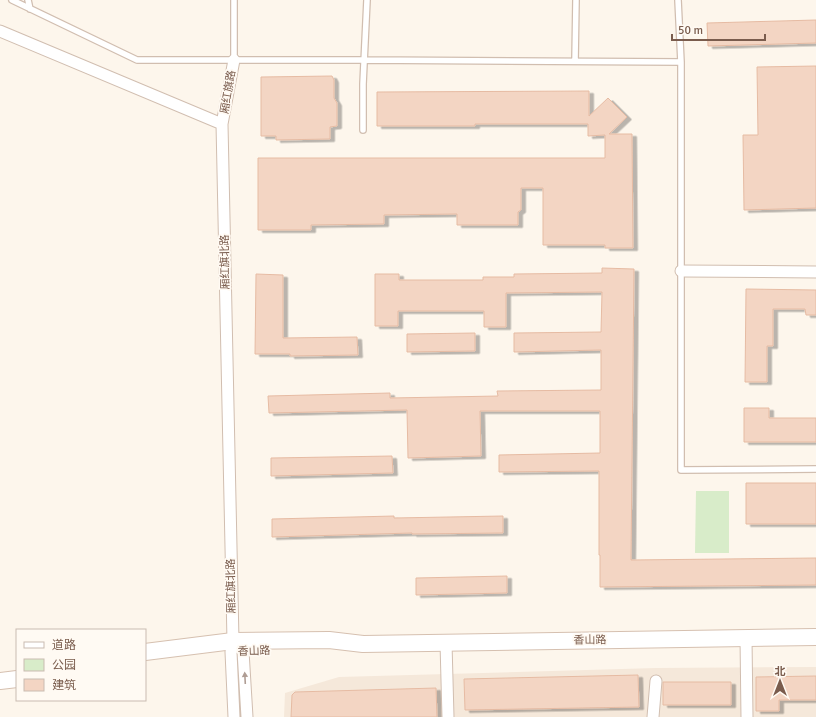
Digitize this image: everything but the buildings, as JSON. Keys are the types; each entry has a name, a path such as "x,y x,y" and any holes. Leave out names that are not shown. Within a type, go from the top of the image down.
{"street":[{"path":"0,31 222,124"},
{"name":"厢红旗路","path":"222,124 234,60"},
{"name":"厢红旗北路","path":"222,124 236,648"},
{"path":"681,271 816,272"},
{"name":"香山路","path":"146,652 236,648 329,650 363,644 816,637"},
{"path":"746,638 747,717"},
{"path":"446,643 448,717"},
{"path":"234,717 236,648"},
{"path":"236,648 247,717"},
{"name":"香山路","path":"146,662 236,648"},
{"path":"0,670 16,668"},
{"path":"0,681 16,679"},
{"path":"653,717 656,681"}],"lane":[{"path":"12,0 137,60 680,62"},
{"path":"28,0 30,8"},
{"path":"234,0 234,60"},
{"path":"363,130 367,0"},
{"path":"575,61 576,0"},
{"path":"678,0 680,62 682,470 816,469"}],"shaded area":[{"path":"816,667 816,717 284,717 285,693 339,677 656,668"}],"green space":[{"path":"696,491 729,491 729,553 695,553"}]}
